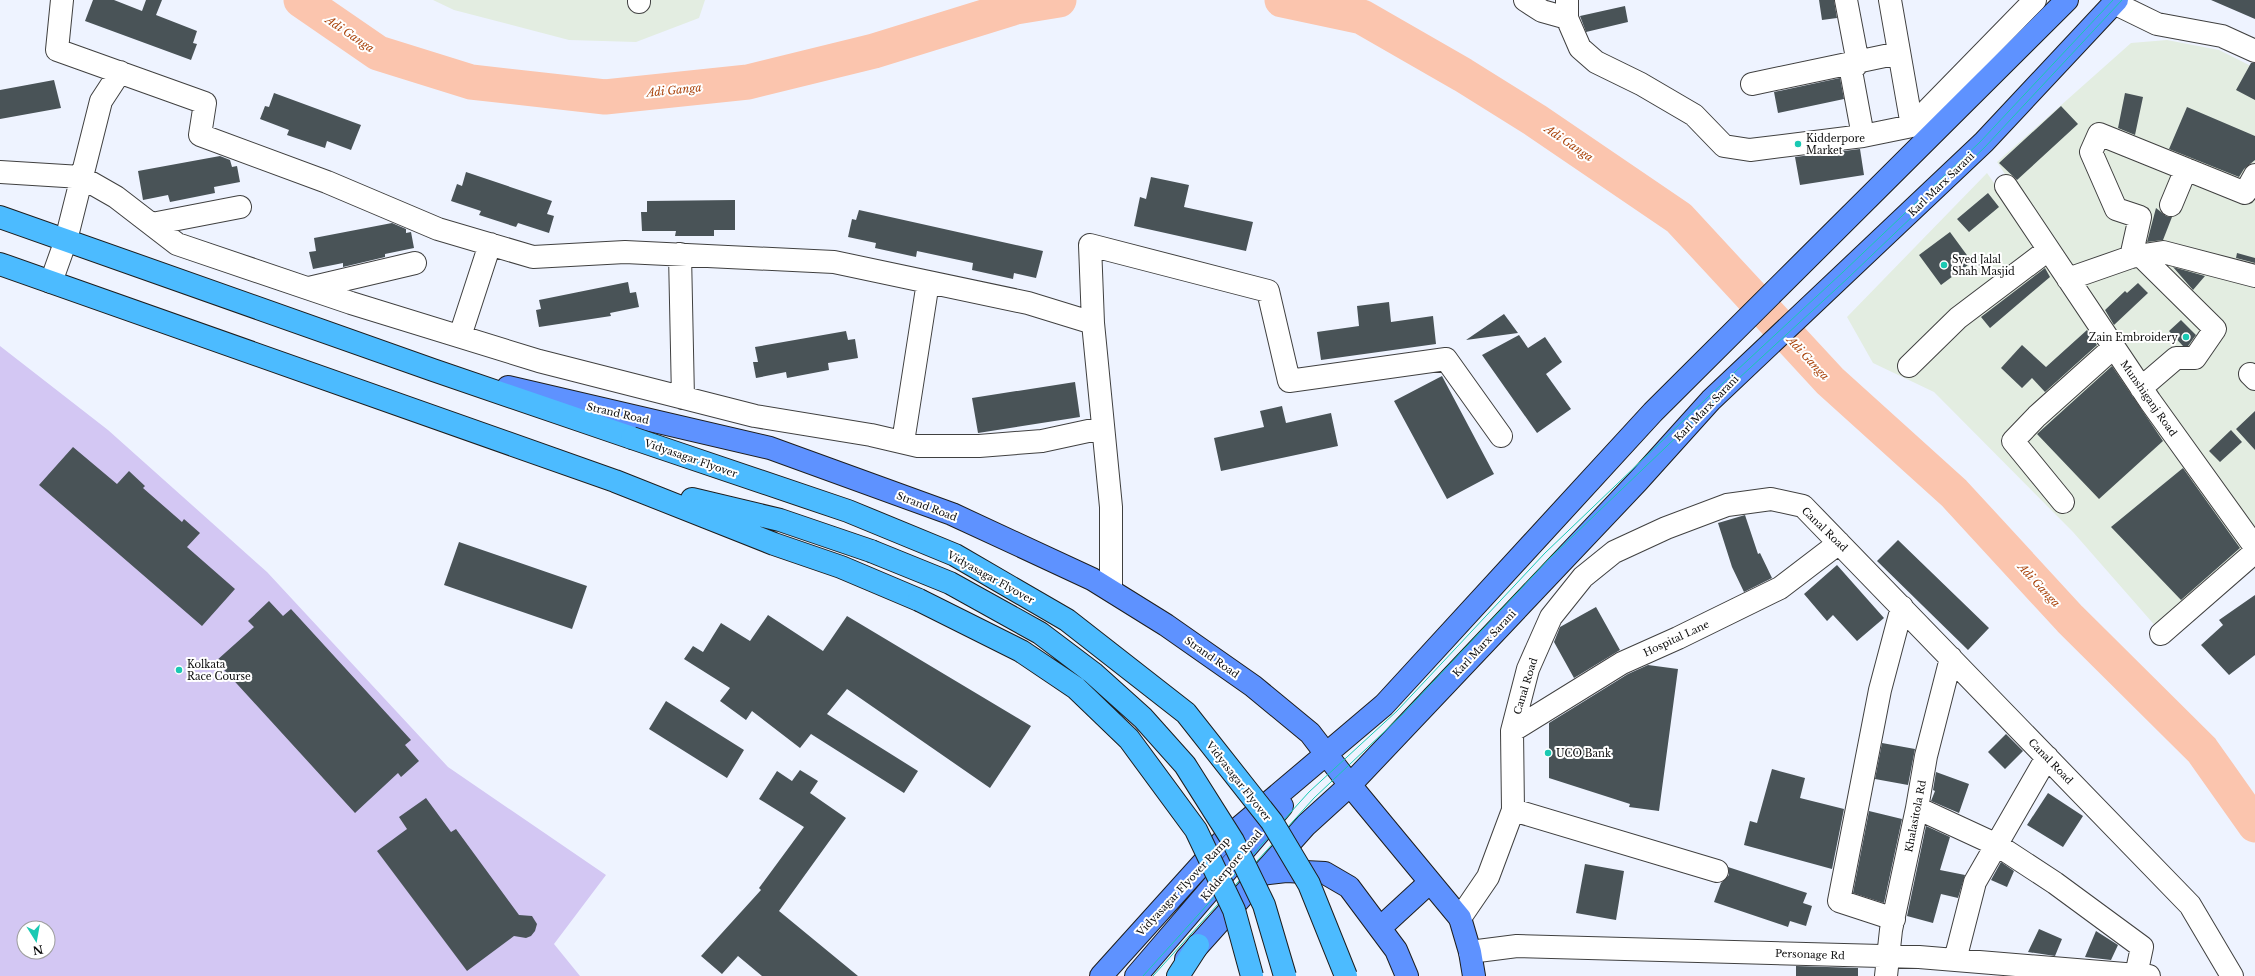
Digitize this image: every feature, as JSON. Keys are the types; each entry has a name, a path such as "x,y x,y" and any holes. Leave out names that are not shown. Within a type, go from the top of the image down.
{"highway":[{"name":"Vidyasagar Flyover","path":"0,217 433,370 848,511 955,555 1067,620 1186,713 1272,822 1309,884 1346,976"},
{"path":"0,264 614,481 774,544 841,567 919,600 1021,651 1076,688 1129,739 1196,830 1234,910 1252,976"},
{"path":"614,481 780,520 871,551 950,583 1040,633 1093,673 1143,718 1185,765 1233,841 1264,905 1285,976"},
{"path":"1178,976 1198,945"}],"main road":[{"path":"1326,754 1384,705 1653,412 2067,0"},
{"name":"Karl Marx Sarani","path":"1261,874 1306,825 1350,785 1638,481 1711,400 1846,275 1984,142 2116,1"},
{"name":"Strand Road","path":"433,370 770,448 952,514 1092,579 1166,625 1253,686 1310,733 1350,785 1460,918"},
{"path":"1653,412 1711,400"},
{"name":"Vidyasagar Flyover Ramp","path":"1101,976 1221,842 1326,754"},
{"name":"Kidderpore Road","path":"1136,976 1326,754"},
{"path":"1170,976 1261,874 1286,871 1325,873 1349,886 1396,950 1407,976"},
{"path":"1380,928 1430,882"},
{"path":"1460,918 1470,952 1474,976"}],"street":[{"path":"62,0 57,50 205,103 200,135 328,182 438,229 533,257 625,252 834,262 1028,304 1093,324"},
{"path":"1525,0 1542,11 1567,9 1580,48 1596,62 1641,84 1694,115 1724,146 1750,150 1863,136 1912,126 2035,0"},
{"path":"1846,0 1858,63"},
{"path":"1890,0 1912,126"},
{"path":"2116,1 2157,24 2222,36 2255,50"},
{"path":"1752,84 1858,63 1899,53"},
{"path":"1858,63 1851,71 1863,136"},
{"path":"51,282 66,240 81,177 102,101 120,72"},
{"path":"2136,257 2140,217 2116,209 2091,152 2099,134 2245,193 2255,176"},
{"path":"2171,205 2186,169"},
{"path":"0,172 81,177 116,197 177,244 309,288 539,361 755,416 903,442 918,446 979,446 1042,441 1102,428"},
{"name":"Munshiganj Road","path":"2006,186 2141,388 2255,547"},
{"path":"152,224 240,207"},
{"path":"460,336 490,244"},
{"path":"1111,590 1111,507 1102,428 1093,324 1090,245 1268,291 1289,381 1446,359 1501,436"},
{"path":"1909,366 1958,318 2048,250"},
{"path":"2068,279 2136,257 2163,252 2255,276"},
{"path":"680,254 683,398"},
{"path":"2136,257 2215,329 2195,358 2176,358 2141,388"},
{"path":"309,288 415,263"},
{"path":"903,442 928,282"},
{"path":"2063,502 2013,441 2037,416 2114,347"},
{"name":"Canal Road","path":"1460,918 1488,877 1513,810 1512,731 1528,669 1551,618 1583,577 1614,552 1666,528 1727,505 1771,499 1803,506 2190,904 2232,976"},
{"name":"Hospital Lane","path":"1512,731 1622,663 1678,638 1780,588 1839,543"},
{"path":"2161,634 2255,552"},
{"path":"1894,919 1839,901 1880,690 1902,607"},
{"name":"Khalasitola Rd","path":"1887,966 1894,919 1926,756 1951,658"},
{"path":"1955,960 1975,882 2047,758"},
{"path":"1917,808 1997,845 2055,883 2142,947 2143,975"},
{"path":"1513,810 1717,871"},
{"name":"Personage Rd","path":"1470,952 1518,946 1887,966 1955,960 2143,975"}],"shaded area":[{"path":"433,0 705,0 699,18 636,42 569,40 454,10"},
{"path":"2167,40 2219,50 2255,68 2255,537 2102,323 1997,162 2131,43"},
{"path":"1987,173 2254,553 2158,629 2073,532 1934,392 1873,363 1847,317"},
{"name":"Kolkata Race Course","path":"0,346 108,430 267,572 448,767 606,875 554,944 580,976 0,976"}],"building":[{"path":"93,0 114,0 142,11 146,0 162,0 156,15 197,31 193,43 197,44 191,60 85,21"},
{"path":"1819,0 1834,0 1837,18 1822,20"},
{"path":"2211,0 2255,0 2255,19"},
{"path":"1625,6 1628,22 1586,32 1580,16"},
{"path":"2251,63 2255,63 2255,100 2236,90"},
{"path":"1840,78 1844,99 1778,113 1774,92"},
{"path":"54,80 61,108 0,119 0,90"},
{"path":"274,93 361,125 351,150 327,141 325,148 287,135 289,130 260,119 265,106 269,107"},
{"path":"2125,93 2143,97 2135,135 2118,128"},
{"path":"2061,106 2078,124 2017,180 1999,163"},
{"path":"2187,107 2255,136 2255,160 2244,169 2239,177 2169,149"},
{"path":"1860,149 1864,175 1800,185 1795,157"},
{"path":"220,156 230,160 232,167 237,166 240,182 214,187 215,193 170,202 168,195 143,200 138,171"},
{"path":"466,172 552,201 547,214 554,216 549,233 518,223 516,227 479,215 481,211 451,201 457,184 462,186"},
{"path":"1151,177 1189,185 1184,207 1253,222 1246,251 1134,226 1140,197 1146,199"},
{"path":"1988,193 1999,207 1969,232 1957,219"},
{"path":"735,200 735,230 714,230 714,236 675,236 676,231 642,231 641,212 647,212 647,201"},
{"path":"2156,208 2166,216 2172,217 2163,240 2147,242"},
{"path":"859,210 1043,251 1036,278 1014,273 1013,279 972,270 973,263 917,251 916,257 875,248 876,243 848,237 852,219 856,220"},
{"path":"392,223 406,229 406,233 411,232 414,248 385,254 385,257 343,267 343,263 313,269 309,252 316,251 314,238"},
{"path":"1950,232 1972,262 1941,285 1919,255"},
{"path":"2237,253 2255,258 2255,263 2236,258"},
{"path":"2173,267 2205,276 2193,290"},
{"path":"2045,268 2050,277 1990,328 1981,317"},
{"path":"628,282 630,293 636,292 639,307 610,313 611,316 539,327 536,310 541,309 539,300"},
{"path":"2138,283 2148,293 2114,325 2105,310 2125,291 2127,293"},
{"path":"1389,302 1391,322 1433,316 1436,344 1321,360 1317,332 1359,326 1357,306"},
{"path":"1504,314 1518,333 1466,340"},
{"name":"Zain Embroidery","path":"2181,320 2196,335 2188,346 2183,346 2169,331"},
{"path":"2087,330 2097,345 2045,392 2032,378 2022,388 2001,368 2022,345 2046,367"},
{"path":"846,331 848,340 855,339 858,358 828,363 829,370 787,378 786,372 756,378 753,362 758,362 755,347"},
{"path":"1519,335 1528,348 1545,337 1562,362 1546,374 1571,409 1537,433 1482,355"},
{"path":"2112,366 2163,441 2099,499 2037,434"},
{"path":"1442,376 1494,474 1447,499 1394,401"},
{"path":"1075,382 1080,417 978,433 972,398"},
{"path":"1282,406 1286,423 1331,413 1338,446 1221,471 1214,438 1264,427 1260,411"},
{"path":"2255,411 2255,450 2236,429"},
{"path":"2231,430 2242,442 2220,462 2209,451"},
{"path":"73,447 117,484 129,471 145,486 143,488 182,522 184,519 200,533 187,547 235,589 202,626 39,485"},
{"path":"2183,468 2240,548 2181,600 2111,527"},
{"path":"1745,515 1758,554 1760,553 1772,578 1744,592 1732,567 1718,523"},
{"path":"1898,540 1989,628 1968,650 1877,561"},
{"path":"459,542 587,586 572,629 444,585"},
{"path":"1837,565 1884,618 1857,641 1833,615 1827,621 1804,594"},
{"path":"2255,595 2255,655 2229,675 2201,645 2223,625 2219,620"},
{"path":"269,601 283,616 291,609 411,740 405,745 419,761 401,777 398,773 355,813 216,661 254,627 248,621"},
{"path":"1596,607 1620,650 1574,678 1554,642 1560,627"},
{"path":"768,615 823,651 847,616 1031,726 990,788 847,689 827,714 918,771 904,793 811,734 800,748 752,711 746,720 720,701 730,688 684,659 693,646 703,652 721,623 750,641"},
{"path":"1648,665 1678,669 1659,811 1629,807 1630,804 1549,778 1549,723 1628,674"},
{"path":"666,701 744,750 727,778 649,729"},
{"path":"2006,734 2023,751 2005,769 1988,752"},
{"path":"1882,743 1915,749 1908,785 1875,779"},
{"path":"1772,769 1805,778 1800,798 1844,809 1832,869 1744,845 1750,821 1757,823"},
{"path":"800,770 818,781 810,793 846,818 779,911 858,976 762,976 738,956 722,974 701,956 761,890 759,888 804,827 759,799 777,771 792,781"},
{"path":"1936,772 1969,784 1959,813 1931,801 1935,791 1933,790"},
{"path":"2048,793 2083,816 2063,847 2027,825"},
{"path":"426,798 451,832 456,829 519,915 532,916 537,924 535,931 531,936 526,938 514,936 467,971 377,851 407,829 399,817"},
{"path":"1869,811 1902,819 1884,903 1853,893"},
{"path":"1926,826 1950,837 1940,870 1965,875 1958,898 1941,894 1933,923 1907,916"},
{"path":"2001,862 2014,871 2007,887 1991,880"},
{"path":"1585,864 1624,871 1616,920 1576,913"},
{"path":"1728,867 1807,893 1803,903 1812,906 1806,926 1790,921 1788,927 1714,902 1721,883 1729,875"},
{"path":"2039,929 2062,939 2055,956 2028,952"},
{"path":"2096,931 2118,945 2111,960 2085,957"},
{"path":"1796,966 1858,968 1858,976 1796,976"}],"waterway":[{"name":"Adi Ganga","path":"301,0 378,53 471,82 605,97 748,82 874,51 1016,7 1059,0"},
{"name":"Adi Ganga","path":"1282,0 1362,17 1463,75 1535,120 1679,218 1830,381 1954,493 2070,619 2202,750 2255,825"}],"tram line":[{"path":"1143,976 1309,792 1397,711 1545,553 1708,397 1980,142 2113,0"},
{"path":"1153,976 1314,798 1402,715 1550,558 1713,402 1848,278 1985,147 2122,0"}],"place":[{"name":"Kidderpore Market","path":"1798,144"},
{"name":"Syed Jalal Shah Masjid","path":"1944,265"},
{"name":"Zain Embroidery","path":"2186,337"},
{"name":"Kolkata Race Course","path":"179,670"},
{"name":"UCO Bank","path":"1548,753"}]}
